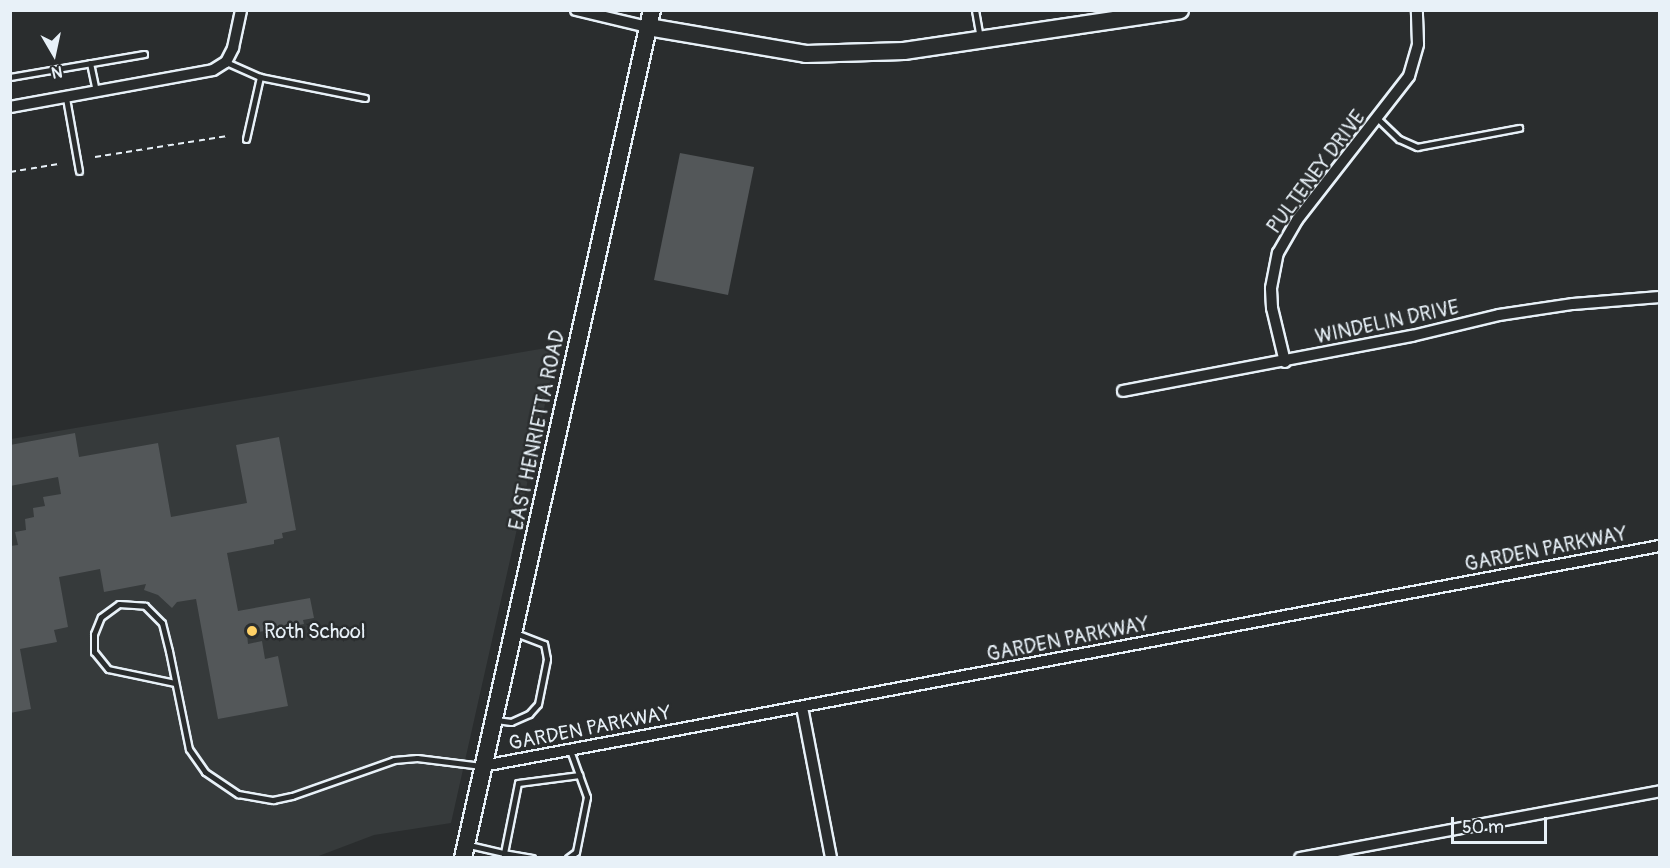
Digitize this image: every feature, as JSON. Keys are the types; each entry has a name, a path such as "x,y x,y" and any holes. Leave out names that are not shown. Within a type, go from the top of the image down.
{"main road":[{"path":"650,19 806,54 904,51 981,43 1180,10"},
{"name":"EAST HENRIETTA ROAD","path":"464,851 650,19"}],"street":[{"path":"10,107 201,75 226,62 233,48 241,10"},
{"path":"576,10 650,19"},
{"name":"PULTENEY DRIVE","path":"1285,362 1272,308 1271,288 1278,253 1297,220 1400,91 1415,60 1417,10"},
{"name":"WINDELIN DRIVE","path":"1123,391 1285,362 1510,313 1659,297"},
{"name":"GARDEN PARKWAY","path":"483,766 1659,546"},
{"path":"802,707 831,858"},
{"path":"1300,858 1659,791"}],"lane":[{"path":"975,10 981,43"},
{"path":"10,77 144,54"},
{"path":"226,62 260,77 365,98"},
{"path":"90,63 96,93"},
{"path":"246,139 260,77"},
{"path":"66,98 79,171"},
{"path":"1378,119 1400,139 1417,147 1519,128"},
{"path":"175,683 108,669 94,652 93,634 100,617 119,604 145,606 162,623 175,683 189,749 224,787 253,798 292,796 394,760 435,760 483,766"},
{"path":"494,720 511,722 529,714 538,704 547,659 544,644 513,633"},
{"path":"568,858 576,852 586,797 570,750"},
{"path":"504,855 518,783 579,775"},
{"path":"464,851 532,858"}],"path":[{"path":"95,157 227,136"},
{"path":"10,172 58,164"}],"shaded area":[{"name":"Roth School","path":"558,346 451,823 374,835 316,857 11,858 11,439"}],"building":[{"path":"680,153 754,167 728,295 654,280"},
{"path":"75,433 79,457 158,443 171,517 247,503 236,445 279,437 296,530 282,533 283,538 274,540 274,544 227,553 238,611 310,598 314,618 303,620 304,624 247,634 248,644 262,641 265,659 278,656 288,706 218,719 196,599 177,602 172,608 158,595 144,590 146,584 104,592 100,569 59,577 68,627 54,630 57,642 20,649 31,709 10,713 10,546 18,545 15,532 26,530 25,519 34,517 33,508 45,506 43,497 61,494 58,477 10,486 10,445"}],"place":[{"name":"Roth School","path":"252,631"}]}
